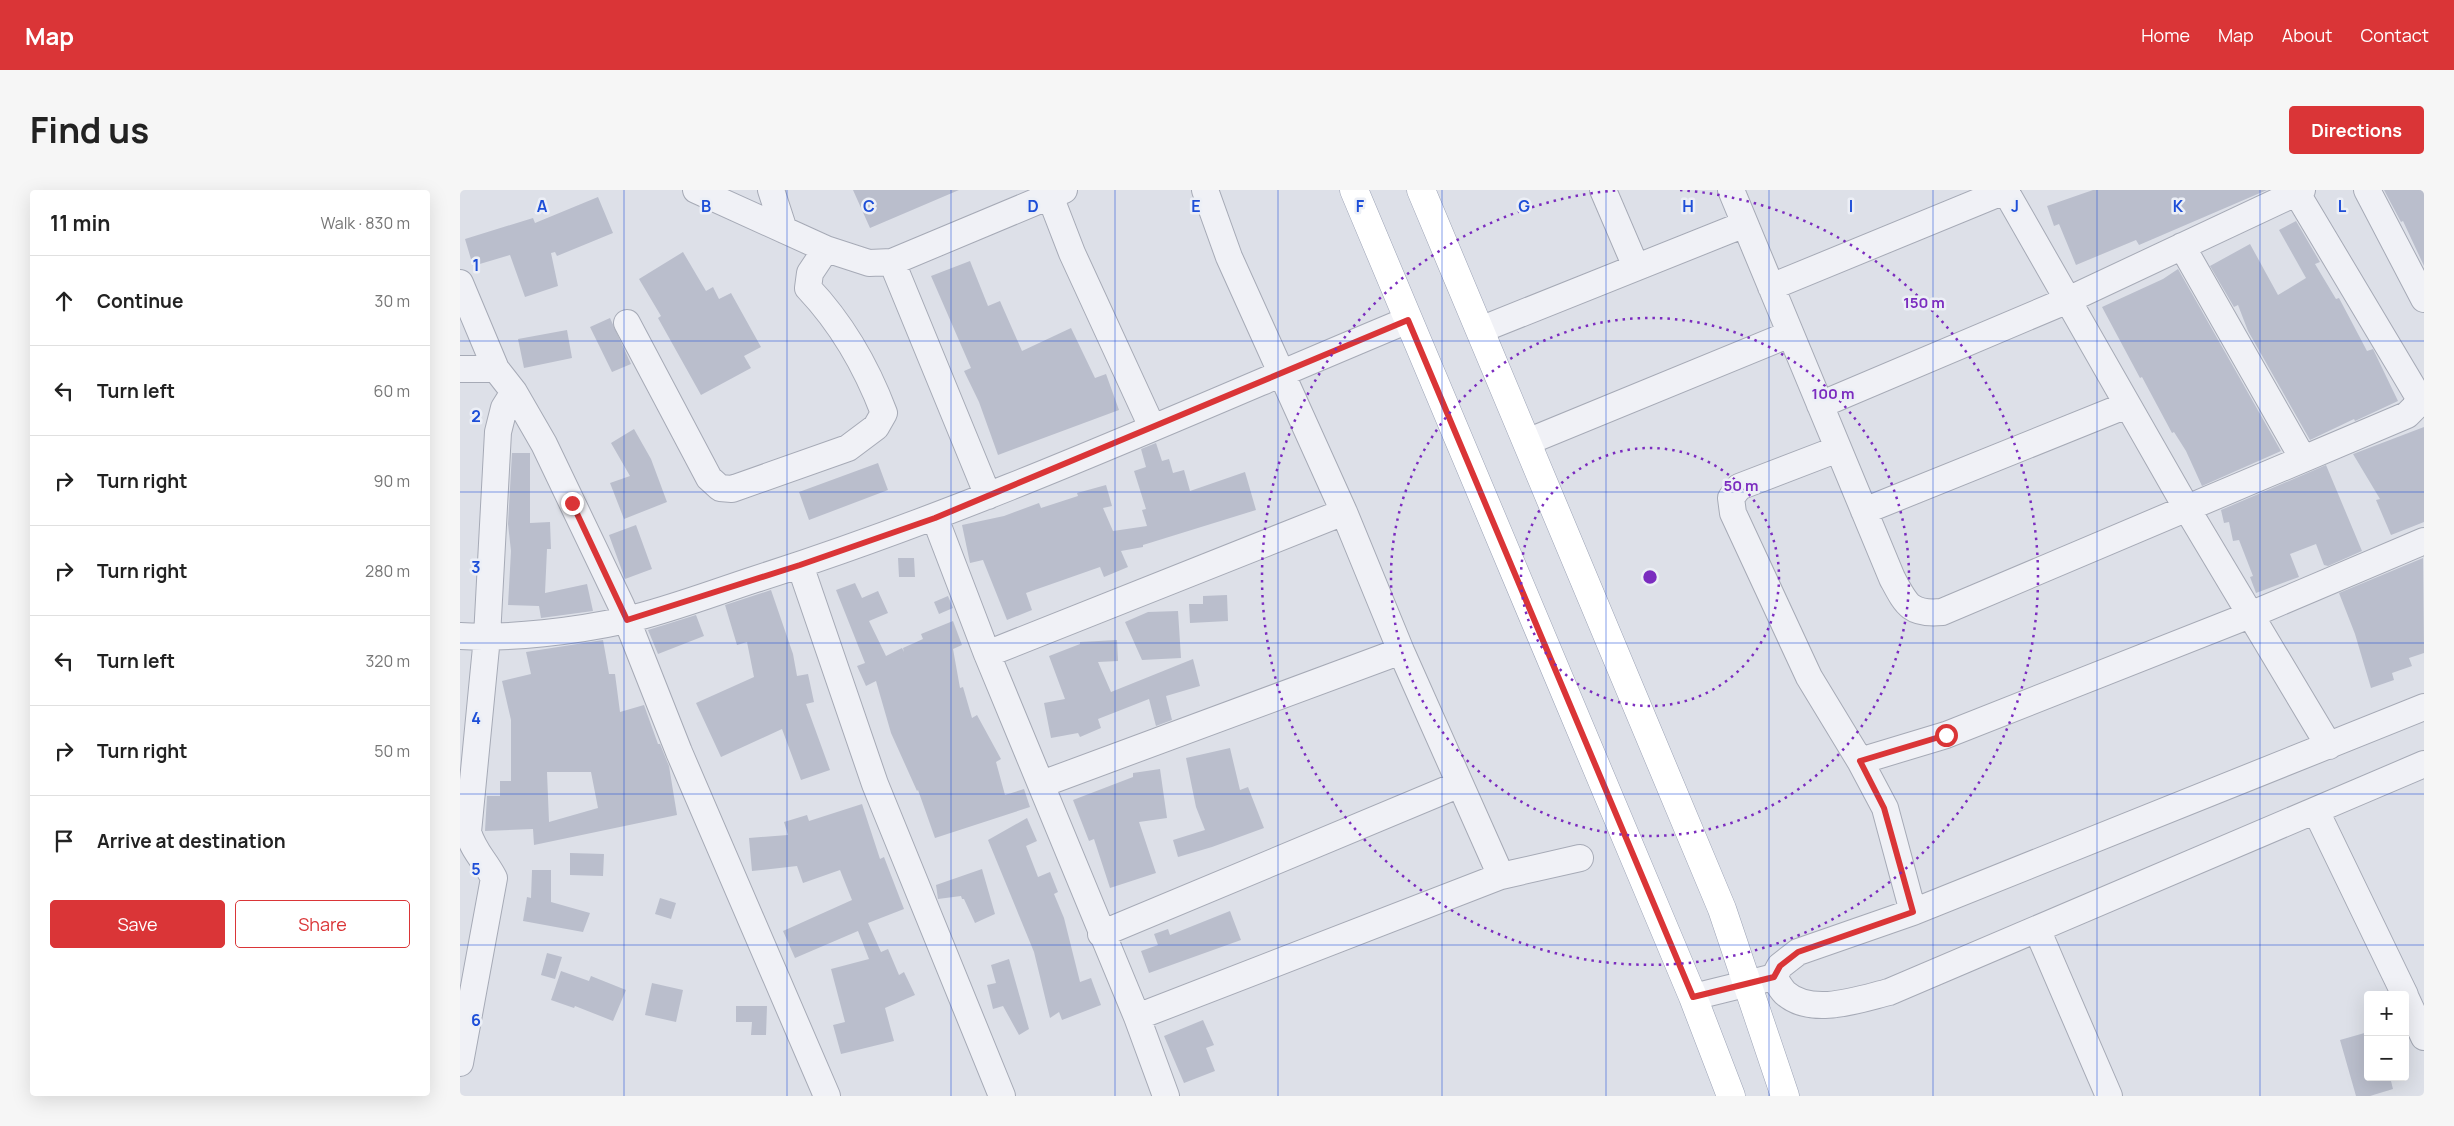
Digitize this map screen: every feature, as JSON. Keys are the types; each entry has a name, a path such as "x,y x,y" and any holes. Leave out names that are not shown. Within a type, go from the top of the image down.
{"main road":[{"path":"1354,190 1693,997 1731,1096"},
{"path":"1421,190 1722,908 1761,980 1785,1096"}],"street":[{"path":"696,190 826,249 869,263 892,262 1057,193 1072,252 1152,427"},
{"path":"771,190 784,230"},
{"path":"1205,190 1229,257 1344,512 1401,651 1501,876"},
{"path":"1603,190 1636,267"},
{"path":"1730,190 1892,578 1907,605 1924,614 1942,612 2406,414 2416,406 2418,396 2297,191 2068,300 1820,405"},
{"path":"1771,287 2005,190 2186,507 2328,746"},
{"path":"2367,190 2424,299"},
{"path":"1480,330 1744,224"},
{"path":"2182,246 2302,458"},
{"path":"627,323 709,478 720,488 732,489 822,458 848,448 876,427 884,413 875,389 855,350 820,301 808,288 810,273 826,249"},
{"path":"892,262 988,496"},
{"path":"460,284 496,369 514,392 544,444 627,620 679,752 827,1096"},
{"path":"460,636 487,638 578,628 627,620 800,565 935,518 1408,320"},
{"path":"1527,442 1790,334"},
{"path":"460,369 496,369"},
{"path":"460,1063 494,878 484,858 467,849 487,638 498,432 504,408 514,392"},
{"path":"1864,511 2127,404"},
{"path":"1838,449 1738,487 1731,498 1733,513 1809,677 1860,761 1884,808 1913,912"},
{"path":"987,654 1344,512"},
{"path":"935,518 987,654 1042,784 1101,934 1137,1017 1166,1096"},
{"path":"1860,761 1946,735 2250,616 2424,541"},
{"path":"800,565 875,784 1002,1096"},
{"path":"1042,784 1401,651"},
{"path":"1693,997 1761,980 1798,952 1913,912 2424,707"},
{"path":"1761,980 1799,1001 1816,1004 1844,1002 1889,992 2424,764"},
{"path":"1101,934 1460,784"},
{"path":"2316,811 2403,991"},
{"path":"1137,1017 1501,876 1580,858"},
{"path":"2037,929 2109,1096"},
{"path":"2409,1005 2424,1037"}],"building":[{"path":"853,190 959,190 870,228"},
{"path":"2093,190 2267,190 2139,245 2136,240 2076,265 2059,224 2054,226 2047,206"},
{"path":"2384,190 2424,190 2424,266 2403,221 2401,222"},
{"path":"598,197 613,233 557,256 555,252 551,253 558,286 525,297 510,255 473,266 465,239 533,218 535,223"},
{"path":"2296,221 2320,262 2315,264 2336,299 2339,298 2367,351 2373,349 2398,401 2310,440 2248,331 2238,305 2234,307 2210,266 2250,244 2278,295 2306,278 2279,230"},
{"path":"683,252 706,291 713,287 719,299 731,293 761,347 744,356 751,368 701,395 658,318 661,316 639,279"},
{"path":"970,261 988,306 1000,301 1022,351 1071,328 1095,378 1106,374 1119,410 998,455 979,402 964,371 971,368 931,276"},
{"path":"2178,269 2281,451 2202,486 2186,451 2174,432 2172,433 2102,307 2163,279"},
{"path":"610,318 631,364 612,372 590,327"},
{"path":"567,330 572,358 524,368 518,339"},
{"path":"2424,427 2424,522 2391,535 2376,500 2380,499 2353,454"},
{"path":"634,429 651,459 667,502 624,519 610,483 630,476 611,443"},
{"path":"1156,443 1162,461 1169,459 1173,473 1184,470 1190,491 1245,472 1256,510 1143,545 1143,547 1121,551 1128,567 1104,577 1100,567 1026,593 1032,610 1007,620 983,560 970,563 962,525 1004,516 1039,503 1041,508 1078,496 1077,493 1106,485 1112,506 1103,508 1113,531 1147,526 1142,510 1146,509 1134,471 1146,467 1141,449"},
{"path":"512,453 530,453 530,523 550,522 551,549 547,549 545,593 587,584 593,611 541,618 539,606 508,605 511,551 508,524"},
{"path":"878,463 888,490 809,520 799,492"},
{"path":"2326,465 2362,551 2328,566 2324,565 2316,544 2290,554 2299,577 2256,593 2250,577 2253,576 2239,540 2233,541 2229,522 2224,523 2221,510"},
{"path":"636,525 652,569 625,579 609,535"},
{"path":"898,558 914,558 915,577 899,577"},
{"path":"2423,558 2424,653 2409,658 2412,666 2392,673 2394,680 2371,688 2355,634 2339,593"},
{"path":"855,583 862,598 878,591 888,613 869,621 886,656 902,648 904,652 903,648 923,639 921,634 953,621 962,645 953,649 960,688 963,687 972,718 977,715 1001,759 996,762 1005,795 1024,789 1030,807 935,838 918,790 891,733 876,681 866,686 857,666 865,663 836,590"},
{"path":"771,590 793,654 797,676 808,674 814,702 806,704 830,770 801,780 782,729 721,757 696,703 754,677 747,642 737,645 725,605"},
{"path":"1227,595 1228,621 1190,623 1189,604 1203,604 1203,596"},
{"path":"948,596 953,608 939,614 934,602"},
{"path":"1178,611 1181,658 1142,660 1125,622 1148,612"},
{"path":"696,615 704,636 658,654 648,630"},
{"path":"603,640 609,674 615,674 620,712 644,705 658,744 660,744 669,766 677,815 534,845 533,829 485,831 487,796 500,796 500,781 511,781 511,720 502,681 531,674 526,652","holes":["547,772 591,772 598,808 549,822"]},
{"path":"1117,640 1118,661 1098,662 1111,692 1193,659 1200,686 1166,696 1172,720 1156,726 1149,699 1098,719 1101,728 1080,737 1078,733 1051,738 1044,703 1065,699 1049,656 1080,644 1080,642"},
{"path":"1230,748 1240,790 1248,787 1264,828 1178,857 1173,840 1205,830 1196,807 1186,758"},
{"path":"1160,769 1167,818 1139,822 1156,873 1110,888 1094,839 1089,841 1073,800 1133,777 1133,773"},
{"path":"862,804 880,859 884,857 904,909 868,923 881,952 888,949 899,975 904,972 915,995 885,1008 894,1041 841,1054 833,1025 845,1022 831,969 869,959 858,931 795,958 783,931 852,900 840,870 803,883 797,866 752,871 749,838 788,835 784,822 807,815 809,821"},
{"path":"1027,818 1037,841 1026,846 1038,877 1050,872 1058,892 1054,894 1064,918 1080,982 1091,978 1101,1005 1062,1020 1059,1012 1050,1018 1034,952 988,840"},
{"path":"570,853 604,854 603,876 570,875"},
{"path":"982,869 995,914 975,923 961,896 938,899 936,885"},
{"path":"532,870 551,870 551,902 590,913 583,932 523,921 527,897 531,898"},
{"path":"660,898 676,903 671,919 655,914"},
{"path":"1230,911 1241,940 1149,973 1141,951 1158,945 1154,934 1168,929 1170,935"},
{"path":"547,953 562,957 555,979 541,975"},
{"path":"1009,959 1029,1029 1019,1035 1003,1006 993,1009 987,985 996,983 991,965"},
{"path":"561,971 589,981 591,976 626,990 613,1021 575,1006 574,1008 551,1000"},
{"path":"652,983 683,990 676,1022 645,1015"},
{"path":"736,1006 767,1006 766,1035 751,1035 752,1022 736,1022"},
{"path":"1203,1020 1214,1045 1206,1048 1215,1071 1184,1083 1164,1036"},
{"path":"2364,1033 2364,1081 2391,1081 2393,1089 2370,1096 2356,1096 2340,1040"}],"route":[{"path":"572,503 627,620 800,565 935,518 1408,320 1680,970 1693,997 1774,977 1780,966 1798,952 1913,912 1884,808 1860,761 1946,735"}]}
